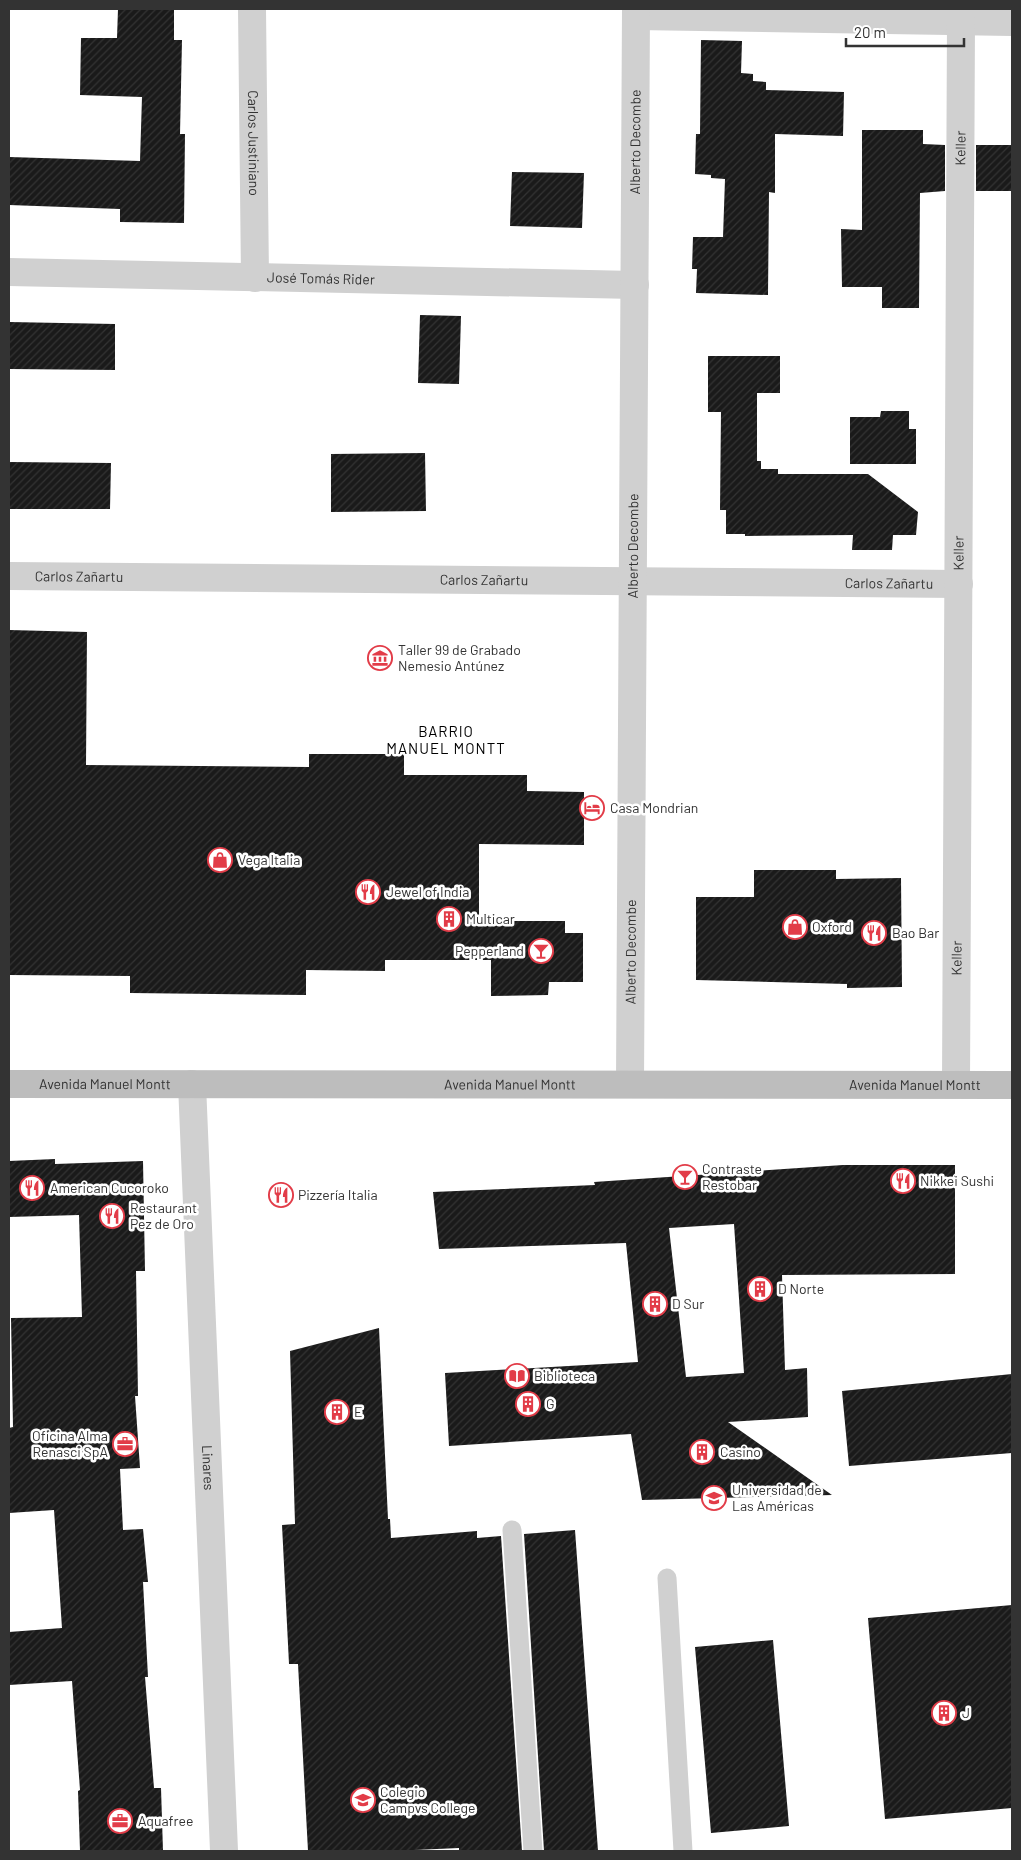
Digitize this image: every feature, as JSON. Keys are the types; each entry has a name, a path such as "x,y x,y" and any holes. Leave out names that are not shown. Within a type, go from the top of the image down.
{"main road":[{"name":"Avenida Manuel Montt","path":"9,1084 1012,1084"}],"street":[{"name":"Carlos Justiniano","path":"252,9 255,278"},
{"path":"636,12 1012,22"},
{"name":"Alberto Decombe","path":"630,1084 636,12"},
{"name":"Keller","path":"956,1084 961,21"},
{"name":"José Tomás Rider","path":"9,272 634,285"},
{"name":"Carlos Zañartu","path":"9,576 959,584"},
{"name":"Linares","path":"192,1084 224,1851"}],"lane":[{"path":"512,1530 532,1851"},
{"path":"667,1578 683,1851"}],"building":[{"path":"118,9 174,9 174,40 182,40 180,134 185,134 184,223 120,222 120,209 9,205 9,157 140,161 142,97 80,95 81,38 117,38"},
{"path":"701,40 742,41 741,73 753,74 753,81 766,82 766,90 844,92 843,136 775,134 775,193 769,192 768,295 696,293 697,269 692,269 693,237 723,237 725,179 711,178 711,175 695,174 696,134 700,134"},
{"path":"862,130 923,130 923,144 945,145 945,191 920,193 919,308 882,308 882,287 842,287 841,229 862,230"},
{"path":"976,145 1012,145 1012,191 976,191"},
{"path":"512,172 584,173 582,228 510,226"},
{"path":"420,315 461,316 459,384 418,383"},
{"path":"9,322 115,324 115,370 9,369"},
{"path":"708,356 780,356 780,393 757,393 757,461 761,461 761,469 778,469 778,474 868,474 918,512 916,535 893,535 892,550 852,550 853,535 745,536 745,534 726,534 726,510 720,510 721,412 708,412"},
{"path":"881,411 909,411 909,429 916,429 916,464 850,464 850,417 880,417"},
{"path":"425,453 426,511 331,512 331,454"},
{"path":"9,462 111,463 110,509 9,509"},
{"path":"9,630 87,632 86,765 309,767 309,754 404,754 404,775 527,775 527,791 584,792 584,845 479,844 479,921 565,921 565,933 583,933 583,982 549,982 548,995 491,996 491,960 385,960 385,971 306,970 306,995 130,993 130,976 9,975"},
{"path":"754,870 836,870 836,879 901,878 902,987 847,988 847,984 696,980 696,897 754,897"},
{"path":"55,1159 55,1164 143,1161 145,1271 136,1271 138,1396 135,1396 140,1468 120,1469 123,1530 143,1529 148,1582 143,1582 148,1677 145,1677 154,1788 161,1788 163,1851 80,1851 78,1791 80,1790 72,1681 9,1685 9,1632 62,1628 54,1510 9,1513 9,1428 13,1427 11,1318 82,1317 79,1215 9,1217 9,1161"},
{"path":"843,1165 955,1165 955,1274 782,1275 785,1370 807,1368 808,1417 728,1422 832,1495 642,1500 631,1434 449,1446 445,1373 638,1362 626,1243 439,1249 433,1192 595,1185 594,1182","holes":["734,1224 744,1373 686,1377 669,1228"]},
{"path":"379,1328 388,1519 390,1519 391,1538 477,1531 477,1538 501,1536 522,1851 459,1851 459,1848 393,1851 308,1851 298,1664 289,1664 282,1525 295,1524 290,1351"},
{"path":"1012,1374 1012,1453 849,1466 842,1391"},
{"path":"575,1530 598,1851 544,1851 524,1534"},
{"name":"J","path":"1012,1605 1012,1808 885,1819 868,1618"},
{"path":"773,1640 789,1826 711,1833 695,1647"}],"place":[{"name":"Taller 99 de Grabado Nemesio Antúnez","path":"380,658"},
{"name":"Casa Mondrian","path":"592,808"},
{"name":"Vega Italia","path":"220,860"},
{"name":"Jewel of India","path":"368,892"},
{"name":"Multicar","path":"449,919"},
{"name":"Oxford","path":"795,927"},
{"name":"Bao Bar","path":"874,933"},
{"name":"Pepperland","path":"541,951"},
{"name":"Contraste Restobar","path":"685,1177"},
{"name":"Nikkei Sushi","path":"903,1181"},
{"name":"American Cucoroko","path":"32,1188"},
{"name":"Pizzería Italia","path":"281,1195"},
{"name":"Restaurant Pez de Oro","path":"112,1216"},
{"name":"D Norte","path":"760,1289"},
{"name":"D Sur","path":"655,1304"},
{"name":"Biblioteca","path":"517,1376"},
{"name":"G","path":"528,1404"},
{"name":"E","path":"337,1412"},
{"name":"Oficina Alma Renasci SpA","path":"125,1444"},
{"name":"Casino","path":"702,1452"},
{"name":"Universidad de Las Américas","path":"714,1498"},
{"name":"J","path":"944,1713"},
{"name":"Colegio Campvs College","path":"363,1800"},
{"name":"Aquafree","path":"120,1821"}],"district":[{"name":"BARRIO MANUEL MONTT","path":"446,740"}]}
